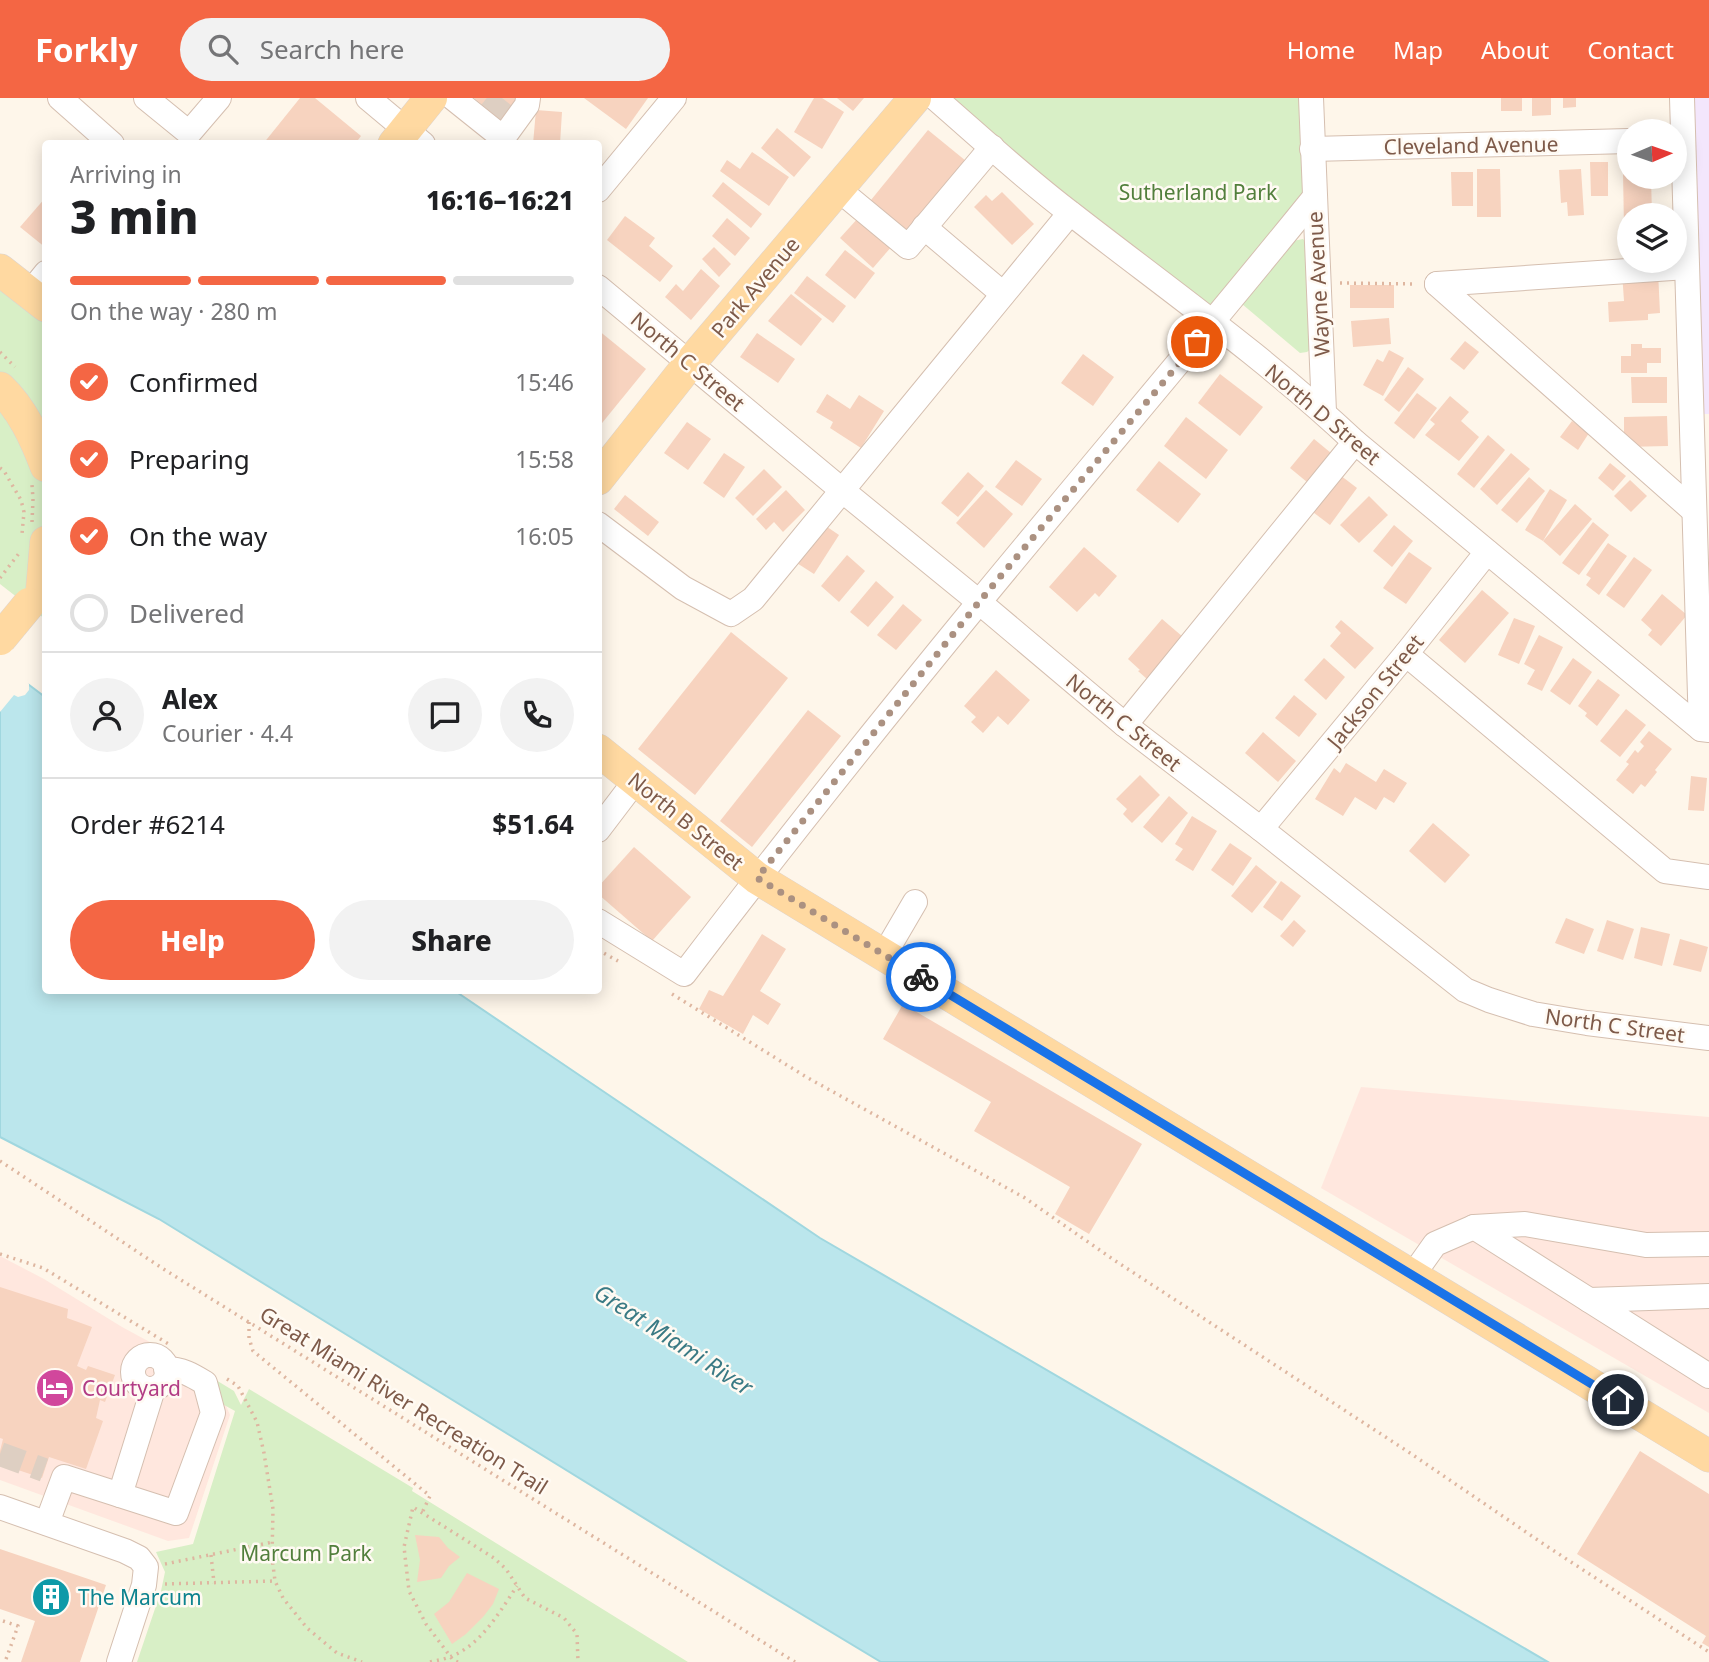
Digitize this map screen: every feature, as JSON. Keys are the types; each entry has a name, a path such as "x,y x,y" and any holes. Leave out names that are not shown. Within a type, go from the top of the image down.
{"main road":[{"path":"408,139 432,98"},
{"name":"Park Avenue","path":"602,474 691,363 915,98"},
{"path":"0,270 40,291"},
{"path":"0,387 30,428 38,472"},
{"path":"0,639 41,591 30,539"},
{"name":"North B Street","path":"602,753 757,878 1709,1456"}],"street":[{"path":"60,98 107,140"},
{"path":"146,98 185,138 219,98"},
{"path":"368,98 408,139"},
{"path":"462,101 494,132 527,105 528,98"},
{"path":"602,182 674,98"},
{"name":"North D Street","path":"935,98 1070,213 1213,322 1324,412 1355,442 1487,552 1705,729"},
{"name":"Wayne Avenue","path":"1311,98 1324,412"},
{"path":"1680,119 1682,98"},
{"name":"Cleveland Avenue","path":"1312,149 1617,141"},
{"path":"838,190 908,247 992,147"},
{"name":"Wayne Avenue","path":"677,984 757,878 979,602 1314,198"},
{"path":"602,527 683,588 731,614 753,599 1070,213"},
{"path":"925,227 1003,294"},
{"path":"1687,267 1701,414 1694,511 1703,580 1705,729"},
{"path":"1437,284 1617,272"},
{"path":"1437,284 1694,511"},
{"name":"North C Street","path":"602,290 1125,725 1465,989 1533,1014 1709,1038"},
{"path":"1125,725 1355,442"},
{"name":"Jackson Street","path":"1261,830 1487,552"},
{"path":"1406,654 1665,871 1709,877"},
{"path":"602,825 635,780"},
{"path":"884,955 915,902"},
{"path":"602,924 677,984"},
{"path":"1413,1275 1435,1244 1475,1227 1525,1224 1646,1245 1709,1244"},
{"path":"1475,1227 1709,1376"},
{"path":"1589,1300 1709,1296"},
{"path":"47,1523 54,1473 120,1495 176,1513 213,1413 205,1383 190,1373 180,1369 160,1379 120,1495"},
{"path":"0,1507 139,1558 145,1576 119,1662"}],"path":[{"path":"1340,283 1437,284"},
{"path":"0,468 21,500 30,539"},
{"path":"0,578 30,539 38,472"},
{"path":"602,952 627,967"},
{"path":"677,984 808,1078 1025,1198 1114,1261 1709,1652"},
{"name":"Great Miami River Recreation Trail","path":"0,1161 165,1270 795,1662"},
{"path":"249,1322 249,1338 253,1351 430,1496 422,1513"},
{"path":"458,1662 451,1657 426,1624 409,1591 404,1547 413,1507 494,1558 506,1569 525,1598 564,1618 578,1634 578,1662"},
{"path":"145,1576 211,1555 273,1542"},
{"path":"211,1555 214,1583"},
{"path":"145,1576 214,1583 275,1581"},
{"path":"430,1662 451,1657 467,1649 493,1622 517,1586"},
{"path":"3,1621 18,1626 5,1662"}],"shaded area":[{"path":"1682,98 1709,98 1709,414 1692,414 1685,189 1687,189 1687,119 1683,119"},
{"path":"1361,1087 1709,1117 1709,1413 1321,1188"},
{"path":"0,1256 183,1360 216,1382 230,1415 189,1538 168,1541 0,1480"}],"green space":[{"name":"Sutherland Park","path":"935,98 1311,98 1314,198 1213,322"},
{"path":"1303,239 1309,246 1313,347 1300,353 1242,304 1293,241"},
{"path":"0,285 42,320 42,617 0,584"},
{"name":"Marcum Park","path":"183,1360 234,1391 241,1405 249,1389 413,1488 412,1491 688,1662 137,1662 165,1572 156,1552 193,1544 235,1411 177,1379"}],"water":[{"name":"Great Miami River","path":"0,663 42,695 42,994 459,994 820,1238 1548,1662 881,1662 159,1219 0,1137"}],"pier":[{"path":"0,660 27,679 29,690 25,695 14,695 0,712"}],"building":[{"path":"300,98 315,98 361,136 358,140 266,140"},
{"path":"474,98 519,98 507,126"},
{"path":"584,98 648,98 626,129"},
{"path":"814,98 822,98 844,112 822,149 794,132"},
{"path":"837,98 864,98 853,111"},
{"path":"1501,98 1522,98 1522,111 1501,111"},
{"path":"1532,98 1551,98 1551,115 1532,116"},
{"path":"1563,98 1576,98 1576,107 1563,108"},
{"path":"536,110 562,112 560,140 533,140"},
{"path":"777,128 811,157 794,177 761,148"},
{"path":"928,130 966,161 909,232 871,200"},
{"path":"752,152 789,177 769,206 720,171 727,160 740,169"},
{"path":"1590,162 1608,162 1608,196 1591,196"},
{"path":"1477,169 1500,169 1501,217 1477,217"},
{"path":"1581,169 1584,215 1568,216 1567,202 1561,203 1559,170"},
{"path":"1451,172 1473,172 1473,206 1452,206"},
{"path":"723,182 762,214 751,228 712,196"},
{"path":"1623,189 1651,189 1652,203 1624,203"},
{"path":"1002,192 1034,224 1012,245 974,207 986,195 992,201"},
{"path":"42,202 42,245 20,227"},
{"path":"625,216 655,238 649,246 673,266 660,282 607,240"},
{"path":"859,217 892,246 873,268 840,238"},
{"path":"727,218 750,238 735,256 712,236"},
{"path":"714,247 731,264 719,277 702,259"},
{"path":"845,250 875,273 855,299 825,275"},
{"path":"701,269 720,286 691,320 665,297 676,284 683,291"},
{"path":"1622,273 1658,273 1660,313 1648,314 1648,320 1609,322 1608,302 1624,301"},
{"path":"807,276 846,306 833,323 794,293"},
{"path":"1350,285 1394,285 1394,308 1350,308"},
{"path":"791,294 822,319 801,346 768,321"},
{"path":"1389,318 1391,344 1353,347 1351,321"},
{"path":"602,333 646,369 602,423"},
{"path":"757,333 795,359 778,383 740,357"},
{"path":"1465,341 1479,352 1464,370 1450,359"},
{"path":"1631,344 1642,344 1642,348 1661,348 1661,363 1647,363 1647,373 1621,373 1621,356 1631,356"},
{"path":"1389,350 1404,358 1383,396 1363,385 1377,359 1383,362"},
{"path":"1083,354 1114,377 1093,406 1061,383"},
{"path":"1408,367 1424,379 1399,412 1384,400"},
{"path":"1220,374 1263,407 1240,436 1198,403"},
{"path":"1631,377 1667,377 1667,403 1632,403"},
{"path":"1417,393 1437,408 1414,439 1394,423"},
{"path":"827,394 850,409 859,395 884,411 861,448 830,428 833,422 816,412"},
{"path":"1450,396 1469,412 1461,421 1479,437 1459,461 1425,435 1435,424 1430,420"},
{"path":"1667,416 1668,446 1624,447 1624,417"},
{"path":"1186,417 1228,450 1206,479 1164,446"},
{"path":"1572,421 1589,433 1578,450 1560,437"},
{"path":"687,422 711,439 688,470 664,453"},
{"path":"1488,435 1505,450 1474,488 1457,474"},
{"path":"1314,439 1331,453 1307,482 1290,468"},
{"path":"724,453 745,467 724,498 703,483"},
{"path":"1511,453 1530,469 1497,505 1480,489"},
{"path":"1016,460 1042,479 1022,506 995,487"},
{"path":"1159,461 1201,494 1178,523 1136,490"},
{"path":"1610,463 1626,476 1613,491 1598,478"},
{"path":"764,469 782,487 753,516 735,498"},
{"path":"1332,469 1357,488 1330,525 1305,506"},
{"path":"968,472 984,486 958,517 941,503"},
{"path":"1529,477 1545,491 1517,523 1501,510"},
{"path":"1630,480 1647,496 1631,512 1614,496"},
{"path":"1550,489 1567,500 1543,541 1525,530"},
{"path":"786,490 805,510 783,532 774,522 766,530 756,519"},
{"path":"986,490 1013,514 984,548 956,523"},
{"path":"625,495 659,522 648,536 614,509"},
{"path":"1369,496 1388,515 1359,543 1340,525"},
{"path":"1575,504 1592,519 1560,556 1543,541"},
{"path":"814,518 839,535 814,574 789,558"},
{"path":"1593,522 1609,535 1579,575 1562,563"},
{"path":"1394,525 1413,541 1392,567 1373,551"},
{"path":"1608,543 1627,556 1599,595 1586,585 1591,578 1586,575"},
{"path":"1084,547 1117,576 1099,597 1095,593 1077,612 1049,587"},
{"path":"1409,552 1432,568 1406,604 1383,588"},
{"path":"847,555 865,571 839,602 821,586"},
{"path":"1634,557 1652,570 1624,608 1606,595"},
{"path":"876,581 894,597 868,627 850,612"},
{"path":"1482,590 1509,613 1465,663 1439,640"},
{"path":"1662,594 1687,615 1661,646 1648,635 1652,630 1641,620"},
{"path":"903,604 922,620 896,650 877,635"},
{"path":"1514,618 1535,626 1519,664 1498,655"},
{"path":"1162,619 1183,637 1147,679 1128,659"},
{"path":"1341,620 1374,648 1355,669 1330,646 1341,633 1335,627"},
{"path":"731,632 788,678 695,795 638,749"},
{"path":"1539,635 1563,647 1542,691 1527,684 1535,670 1524,664"},
{"path":"1324,658 1345,677 1326,700 1304,680"},
{"path":"1573,658 1592,672 1570,705 1550,691"},
{"path":"996,670 1030,700 1008,725 998,716 983,733 971,722 976,717 964,706"},
{"path":"1598,679 1620,695 1597,726 1578,706"},
{"path":"1294,695 1317,714 1299,737 1275,718"},
{"path":"1626,709 1646,725 1620,757 1600,741"},
{"path":"808,710 841,736 752,847 720,821"},
{"path":"1649,731 1672,749 1645,787 1641,784 1633,794 1616,780 1629,764 1626,762 1635,750 1638,753 1644,746 1640,742"},
{"path":"1263,732 1296,761 1278,782 1245,753"},
{"path":"1346,763 1376,782 1384,769 1407,783 1394,803 1384,797 1376,810 1355,797 1343,816 1315,799 1334,768 1340,773"},
{"path":"1140,775 1160,795 1132,823 1123,814 1127,809 1116,799"},
{"path":"1691,776 1707,778 1704,811 1688,810"},
{"path":"1169,796 1188,813 1162,843 1143,827"},
{"path":"1192,816 1217,831 1193,871 1175,860 1183,849 1175,844"},
{"path":"1433,823 1470,855 1445,883 1409,851"},
{"path":"1230,843 1252,858 1233,886 1211,870"},
{"path":"634,847 691,897 652,941 602,897 602,883"},
{"path":"1256,865 1277,882 1252,913 1231,896"},
{"path":"1281,881 1301,896 1282,921 1263,907"},
{"path":"1566,918 1594,929 1584,954 1555,943"},
{"path":"1294,920 1306,931 1293,947 1280,936"},
{"path":"1607,920 1634,929 1623,960 1597,951"},
{"path":"1641,927 1670,934 1662,966 1634,958"},
{"path":"762,934 786,949 760,991 781,1004 768,1025 753,1015 743,1034 699,1009 709,990 723,996"},
{"path":"1680,939 1708,947 1701,972 1673,965"},
{"path":"903,1004 1142,1144 1089,1234 1055,1214 1070,1187 974,1131 991,1102 883,1039"},
{"name":"Courtyard","path":"0,1287 68,1309 67,1318 92,1327 77,1366 86,1370 88,1366 115,1375 105,1402 100,1400 96,1418 103,1421 86,1469 49,1457 42,1478 0,1464 3,1439 0,1438"},
{"path":"1640,1451 1709,1494 1709,1647 1702,1643 1706,1636 1577,1554"},
{"path":"415,1535 439,1537 460,1557 449,1566 441,1578 417,1582 420,1560"},
{"name":"The Marcum","path":"0,1549 106,1585 80,1662 21,1662 35,1621 0,1609"},
{"path":"467,1573 499,1589 493,1604 483,1617 452,1644 434,1614 449,1602"}],"tunnel":[{"path":"491,112 502,98"},
{"path":"0,1454 44,1470"}],"way so far":[{"path":"921,977 757,878 979,602 1197,342"}],"place":[{"name":"Courtyard","path":"55,1388"},
{"name":"The Marcum","path":"51,1597"}],"route":[{"path":"921,977 1618,1400"}]}
